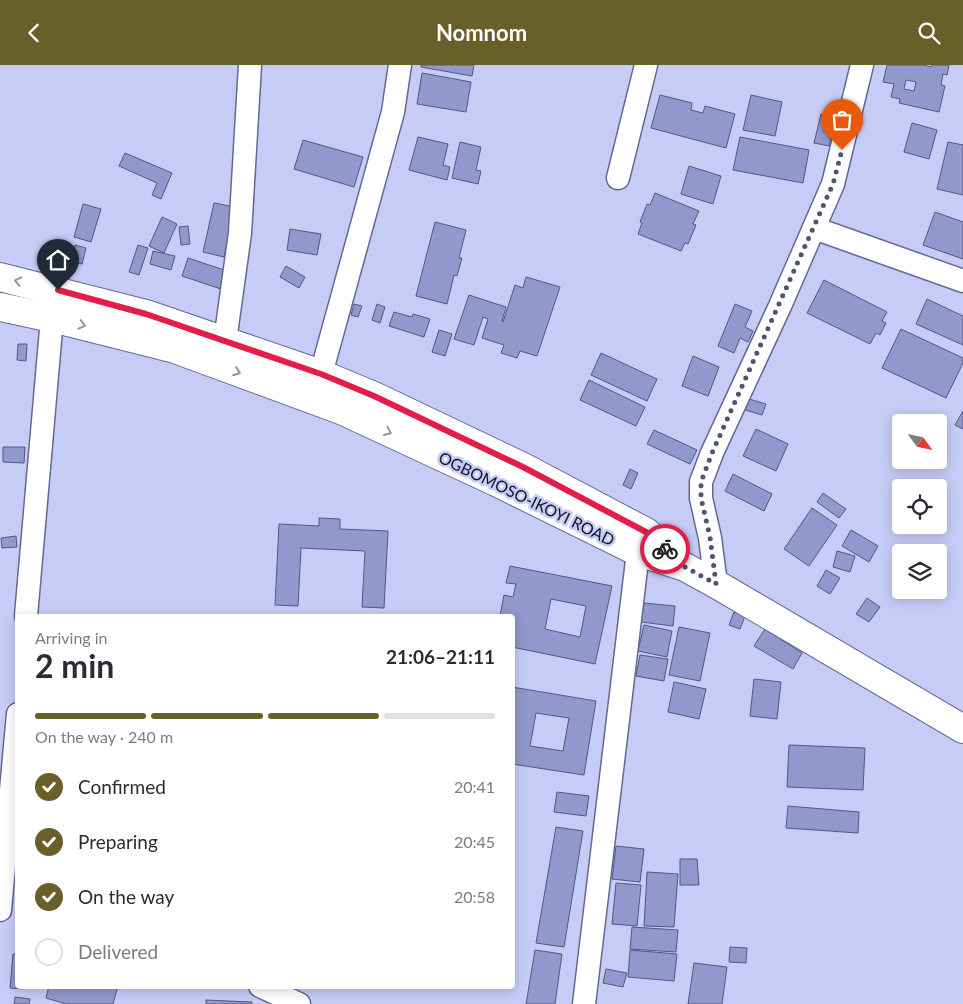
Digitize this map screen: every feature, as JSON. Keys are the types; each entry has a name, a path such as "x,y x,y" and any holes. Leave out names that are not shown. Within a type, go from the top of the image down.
{"main road":[{"name":"OGBOMOSO-IKOYI ROAD","path":"0,277 146,314 321,374 445,429 523,467 646,532 685,567"},
{"name":"OGBOMOSO-IKOYI ROAD","path":"0,307 176,349 341,410 496,482 638,552 685,567"},
{"path":"685,567 963,729"}],"street":[{"path":"226,341 240,233 250,65"},
{"path":"321,374 393,112 400,65"},
{"path":"618,178 646,65"},
{"path":"716,584 710,537 701,498 701,482 712,453 833,184 862,65"},
{"path":"814,228 963,281"},
{"path":"26,614 52,318"},
{"path":"584,1004 638,552"},
{"path":"6,902 15,761"},
{"path":"266,989 299,1004"}],"building":[{"path":"421,65 474,65 472,76 421,67"},
{"path":"887,65 923,65 931,67 932,65 949,65 947,75 943,74 941,85 945,86 939,112 899,103 900,99 891,97 894,84 883,82","holes":["906,80 916,82 914,91 904,89"]},
{"path":"422,73 471,82 466,112 417,104"},
{"path":"660,95 692,103 691,110 703,113 705,106 735,114 726,148 651,128"},
{"path":"751,95 782,102 775,136 743,130"},
{"path":"821,114 835,117 829,146 814,143"},
{"path":"912,123 937,130 929,159 904,152"},
{"path":"418,137 448,144 443,165 450,167 447,180 409,170"},
{"path":"740,137 809,150 803,183 733,170"},
{"path":"303,140 363,157 354,187 294,169"},
{"path":"460,142 481,147 476,170 481,171 478,184 452,178"},
{"path":"948,142 963,145 963,195 937,189"},
{"path":"125,153 172,173 161,199 152,195 157,183 119,166"},
{"path":"689,166 721,176 713,204 681,194"},
{"path":"655,193 699,211 693,224 696,225 688,244 685,243 681,251 638,234 642,223 640,222 647,204 650,205"},
{"path":"214,203 235,207 224,257 203,252"},
{"path":"83,204 101,209 91,242 74,237"},
{"path":"935,212 963,222 963,259 923,245"},
{"path":"162,217 177,224 164,253 149,246"},
{"path":"435,222 466,230 459,258 462,258 457,276 454,275 447,304 416,296"},
{"path":"188,226 190,244 181,245 179,227"},
{"path":"290,229 321,234 317,255 287,250"},
{"path":"75,245 86,248 82,264 72,262"},
{"path":"138,245 148,248 139,275 129,272"},
{"path":"153,251 175,256 171,270 150,264"},
{"path":"188,258 233,273 227,291 182,276"},
{"path":"286,266 305,277 299,288 280,277"},
{"path":"526,277 560,287 537,356 520,351 517,358 501,353 504,345 482,338 488,319 483,317 474,345 454,339 469,295 506,307 503,322 515,285 523,288"},
{"path":"824,280 887,312 882,321 886,323 880,335 876,333 870,344 807,313"},
{"path":"927,299 963,316 963,345 916,324"},
{"path":"354,304 362,306 358,317 351,315"},
{"path":"377,304 385,307 380,323 372,320"},
{"path":"735,304 752,311 745,327 753,331 748,342 740,338 734,353 718,346"},
{"path":"394,312 412,317 413,314 430,319 424,337 389,326"},
{"path":"901,329 963,358 963,363 946,398 882,368"},
{"path":"439,330 452,334 445,356 432,352"},
{"path":"18,344 27,344 26,361 17,360"},
{"path":"601,353 657,379 647,401 591,375"},
{"path":"693,356 719,367 708,396 682,386"},
{"path":"589,380 645,407 636,426 580,400"},
{"path":"749,399 766,404 762,415 745,410"},
{"path":"963,411 963,429 955,425"},
{"path":"756,429 788,444 776,471 743,456"},
{"path":"654,430 697,450 690,464 647,444"},
{"path":"3,447 25,447 24,463 3,462"},
{"path":"630,469 638,473 631,489 623,485"},
{"path":"733,474 772,494 764,511 725,491"},
{"path":"823,493 846,509 839,518 817,502"},
{"path":"812,508 837,525 809,566 784,549"},
{"path":"319,518 340,519 340,529 388,531 384,608 362,607 365,551 301,548 298,606 275,605 279,524 319,526"},
{"path":"851,530 878,546 869,562 842,546"},
{"path":"16,536 17,547 2,548 1,538"},
{"path":"837,551 855,556 850,572 833,567"},
{"path":"510,566 612,586 595,664 515,648 515,614 500,614 504,595 513,597 516,584 506,583","holes":["551,599 586,606 580,637 545,629"]},
{"path":"826,570 840,578 830,594 817,586"},
{"path":"867,598 880,607 869,622 856,614"},
{"path":"644,603 675,606 673,626 641,622"},
{"path":"734,612 745,616 740,629 729,625"},
{"path":"644,625 672,631 667,657 638,651"},
{"path":"679,627 710,633 700,681 669,675"},
{"path":"765,629 802,653 793,669 754,646"},
{"path":"640,655 668,659 664,681 636,676"},
{"path":"754,679 781,682 777,719 750,716"},
{"path":"674,682 706,689 699,719 668,712"},
{"path":"515,688 596,701 584,775 515,764","holes":["536,713 569,718 563,751 530,746"]},
{"path":"789,745 865,748 863,790 787,787"},
{"path":"557,792 589,796 586,816 554,812"},
{"path":"788,806 859,812 858,833 786,828"},
{"path":"556,827 583,831 564,947 536,943"},
{"path":"616,846 644,849 640,882 612,879"},
{"path":"680,859 697,859 699,885 680,885"},
{"path":"647,872 678,874 674,927 644,926"},
{"path":"616,883 641,885 637,926 612,924"},
{"path":"632,927 678,930 676,952 630,949"},
{"path":"730,947 747,948 746,963 729,962"},
{"path":"535,950 562,954 555,1004 526,1004"},
{"path":"630,950 677,954 674,981 628,977"},
{"path":"13,954 15,954 15,988 10,988"},
{"path":"694,963 727,967 722,1004 688,1004"},
{"path":"606,969 627,973 623,987 603,983"},
{"path":"48,989 117,989 113,1004 66,1004 46,998"},
{"path":"15,997 30,999 29,1004 14,1004"},
{"path":"206,1000 252,1002 252,1004 206,1004"}],"way so far":[{"path":"665,549 685,567 716,584 710,537 701,498 701,482 712,453 780,306 833,184 842,150"}],"route":[{"path":"58,290 146,314 321,374 374,396 523,467 646,532 665,549"}]}
